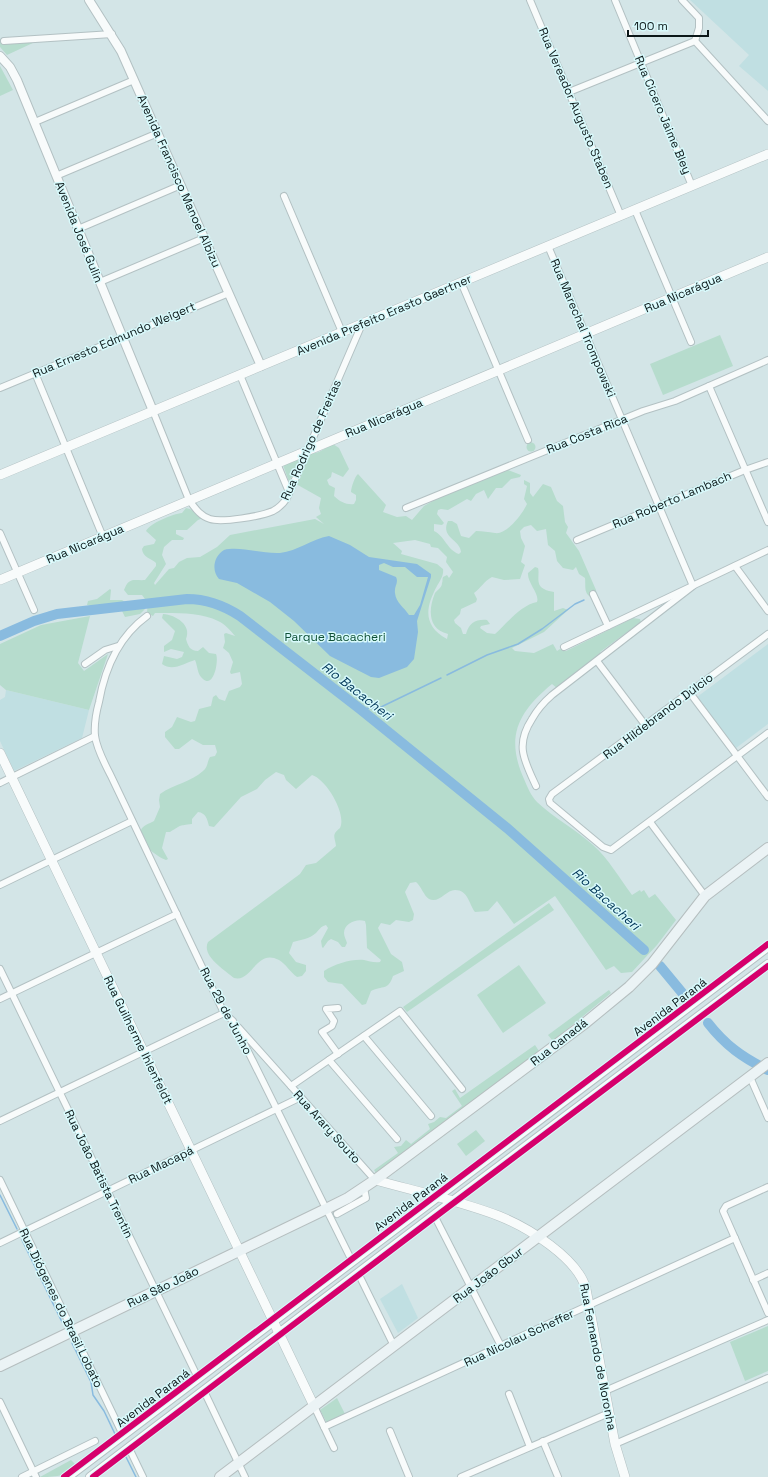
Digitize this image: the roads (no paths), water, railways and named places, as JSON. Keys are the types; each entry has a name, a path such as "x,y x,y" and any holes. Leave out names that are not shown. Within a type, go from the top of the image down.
{"main road":[{"name":"Avenida Prefeito Erasto Gaertner","path":"0,475 768,154"},
{"name":"Rua Nicarágua","path":"0,580 768,257"},
{"name":"Rua Guilherme Ihlenfeldt","path":"0,753 314,1406"},
{"name":"Rua Canadá","path":"326,1209 344,1200 375,1180 558,1044 623,991 655,961 705,896 768,848"},
{"name":"Rua João Gbur","path":"220,1477 768,1063"},
{"path":"375,1180 444,1199"},
{"name":"Rua Fernando de Noronha","path":"444,1199 499,1216 537,1237 565,1257 577,1269 584,1283 615,1444 625,1477"},
{"name":"Rua São João","path":"0,1366 326,1209"}],"street":[{"name":"Avenida Francisco Manoel Albizu","path":"89,0 112,34 134,80 261,366"},
{"name":"Rua Vereador Augusto Staben","path":"530,0 621,216"},
{"name":"Rua Cícero Jaime Bley","path":"615,0 692,186"},
{"path":"682,0 699,18 699,28 695,41"},
{"path":"4,41 112,34"},
{"path":"569,92 695,41"},
{"path":"695,41 768,121"},
{"name":"Avenida José Gulin","path":"0,56 14,73 153,411"},
{"path":"35,122 134,80"},
{"path":"56,176 158,133"},
{"path":"78,229 181,185"},
{"path":"284,196 342,332"},
{"path":"635,210 691,342"},
{"path":"100,282 204,238"},
{"name":"Rua Marechal Trompowski","path":"548,246 693,586"},
{"path":"461,282 528,440"},
{"name":"Rua Ernesto Edmundo Weigert","path":"0,388 229,292"},
{"name":"Rua Rodrigo de Freitas","path":"189,500 205,517 214,520 224,520 270,512 284,503 362,324"},
{"name":"Rua Costa Rica","path":"406,508 643,410 675,401 768,360"},
{"path":"35,373 103,537"},
{"path":"240,374 289,492"},
{"path":"709,386 768,522"},
{"path":"153,411 189,500"},
{"name":"Rua Roberto Lambach","path":"577,540 745,470 768,462"},
{"path":"0,533 34,610"},
{"path":"564,647 768,550"},
{"path":"735,566 768,611"},
{"path":"536,786 526,763 522,742 528,725 544,702 693,586"},
{"path":"593,594 608,626"},
{"path":"638,612 646,624"},
{"path":"0,783 96,736 95,722 100,695 108,667 118,646 133,627 147,616"},
{"name":"Rua Hildebrando Dúlcio","path":"650,822 613,849 609,850 558,811 550,803 549,799 552,794 646,726 768,634"},
{"path":"85,664 104,650 118,646"},
{"path":"597,661 646,726"},
{"path":"690,693 768,797"},
{"path":"705,896 650,822 768,733"},
{"name":"Rua 29 de Junho","path":"96,736 105,763 224,1012 233,1021 352,1261"},
{"path":"0,885 132,821"},
{"path":"0,999 177,914"},
{"name":"Avenida Paraná","path":"68,1477 198,1378 358,1273 434,1215 444,1199 768,947"},
{"name":"Avenida Paraná","path":"90,1477 204,1391 352,1261 444,1199 768,964"},
{"name":"Rua João Batista Trentin","path":"0,969 198,1378"},
{"path":"338,1008 326,1009 334,1021 332,1026 322,1032 338,1054"},
{"path":"291,1086 400,1011 462,1089"},
{"path":"0,1121 224,1012"},
{"name":"Rua Arary Souto","path":"233,1021 375,1180"},
{"path":"364,1036 431,1116"},
{"path":"329,1060 397,1139"},
{"path":"752,1075 768,1118"},
{"name":"Rua Macapá","path":"0,1243 301,1097"},
{"name":"Rua Diógenes do Brasil Lobato","path":"0,1180 122,1435"},
{"path":"337,1214 354,1206 366,1198 364,1188"},
{"path":"768,1188 724,1208 735,1238 768,1313"},
{"path":"344,1200 354,1206"},
{"path":"434,1215 501,1346"},
{"name":"Rua Nicolau Scheffer","path":"324,1427 735,1238"},
{"path":"358,1273 394,1346"},
{"path":"753,1280 768,1273"},
{"path":"605,1390 768,1320"},
{"path":"615,1444 768,1378"},
{"path":"204,1391 245,1477"},
{"path":"509,1394 530,1447"},
{"path":"0,1402 35,1474"},
{"path":"314,1406 334,1448"},
{"path":"461,1477 609,1413"},
{"path":"390,1431 409,1477"},
{"path":"22,1477 35,1474 95,1441"},
{"path":"543,1441 558,1477"},
{"path":"129,1448 143,1477"}],"water":[{"path":"329,536 350,545 369,557 417,564 431,574 417,621 418,632 414,659 407,667 379,678 371,677 330,656 294,621 270,602 237,583 219,579 215,572 214,567 216,559 224,550 244,549 280,553 293,550","holes":["384,563 393,567 405,567 417,577 428,577 420,605 414,615 409,615 397,600 395,591 397,581 396,577 379,570 379,565"]}],"waterway":[{"name":"Rio Bacacheri","path":"0,636 34,621 57,614 187,599 215,603 240,616 360,709 507,828 644,950"},
{"path":"447,675 487,655 518,644 542,629 575,604 584,600"},
{"path":"360,709 381,707 441,678"},
{"name":"Rio Bacacheri","path":"660,966 684,995"},
{"name":"Rio Bacacheri","path":"708,1023 714,1031 735,1050 750,1061 768,1070"},
{"path":"0,1195 17,1229"},
{"path":"22,1240 62,1322"},
{"path":"72,1343 91,1382 93,1395 104,1411 115,1434"},
{"path":"126,1457 136,1477"}],"park label":[{"name":"Parque Bacacheri","path":"335,637"}]}
